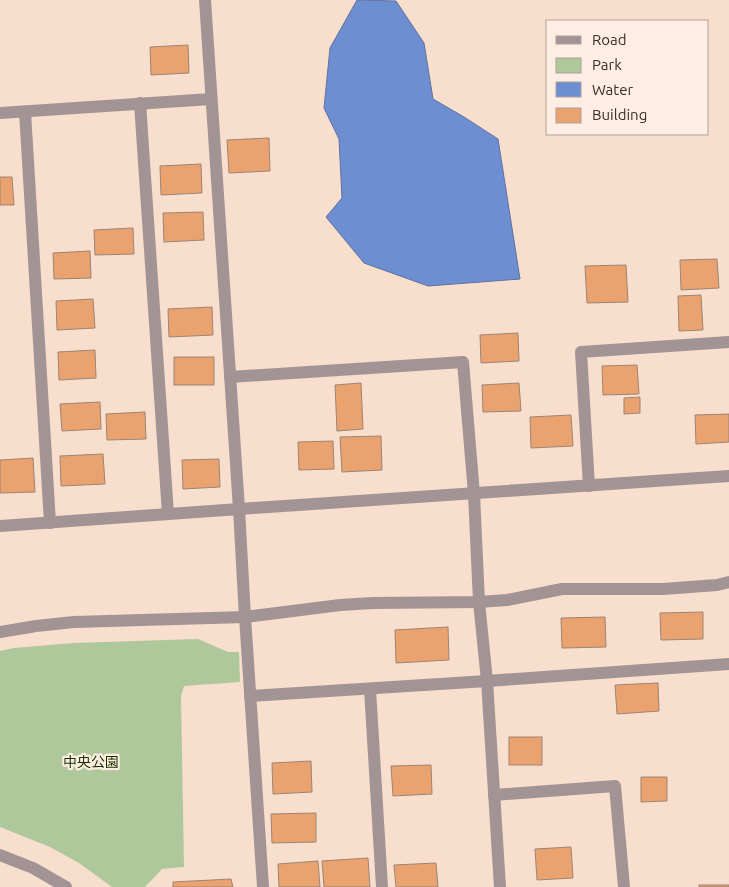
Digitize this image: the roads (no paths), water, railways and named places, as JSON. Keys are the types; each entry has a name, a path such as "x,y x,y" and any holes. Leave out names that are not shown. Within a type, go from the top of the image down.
{"street":[{"path":"205,0 263,887"},
{"path":"0,113 212,99"},
{"path":"140,103 168,514"},
{"path":"25,112 50,523"},
{"path":"589,486 581,352 729,342"},
{"path":"230,377 463,362 474,494 479,602 487,681 500,887"},
{"path":"0,526 239,508 729,476"},
{"path":"0,632 74,622 245,617 365,603 479,602 506,600 562,589 663,589 717,585 729,582"},
{"path":"250,696 729,664"},
{"path":"370,689 382,887"},
{"path":"494,794 615,786 624,887"},
{"path":"0,855 33,868 66,887"}],"water":[{"path":"357,0 396,1 424,43 433,99 498,139 520,279 428,286 364,263 326,217 342,198 339,139 324,108 330,48"}],"park label":[{"name":"中央公園","path":"91,762"}]}
